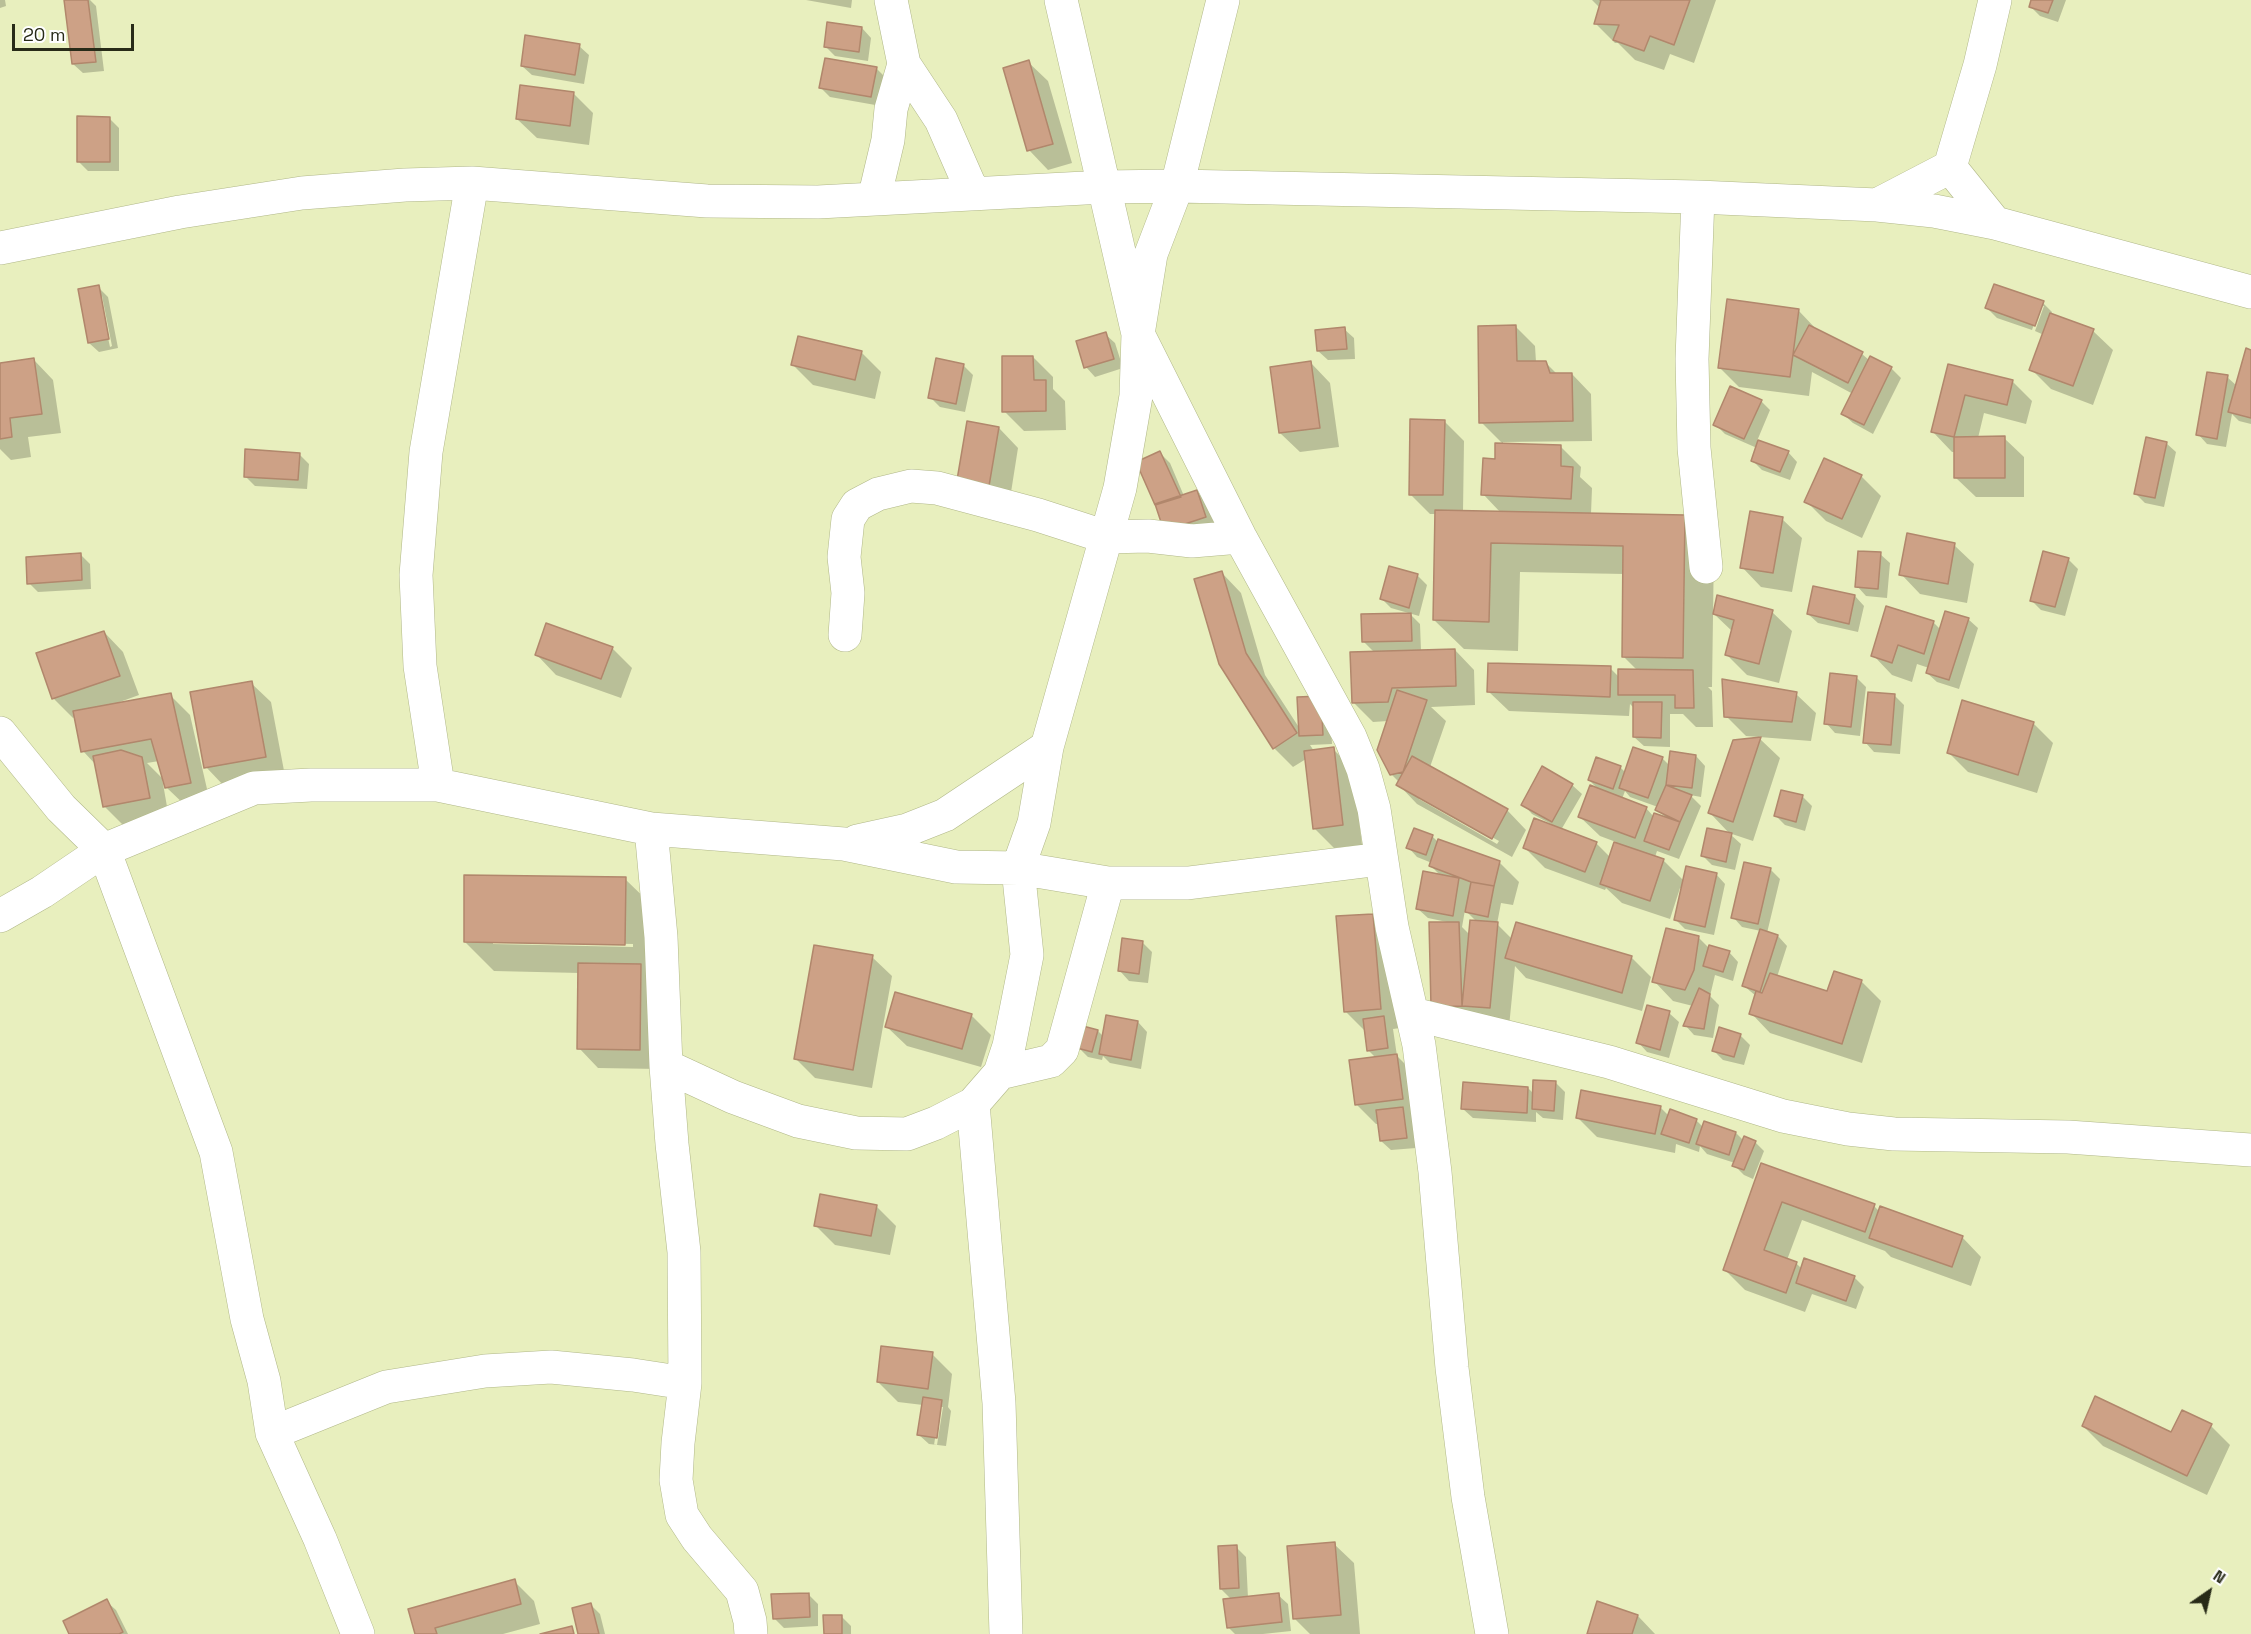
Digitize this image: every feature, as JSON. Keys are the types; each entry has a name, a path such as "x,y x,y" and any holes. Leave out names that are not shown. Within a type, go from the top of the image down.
{"street":[{"path":"891,0 904,64 941,120 973,193"},
{"path":"1060,0 1138,334 1240,537 1350,737 1363,769 1374,809 1392,927 1419,1045 1435,1172 1452,1368 1468,1497 1492,1634"},
{"path":"666,1066 733,1096 798,1121 856,1133 907,1134 936,1124 973,1104 1000,1074 1010,1046 1027,955 1018,868 1034,823 1047,747 1120,488 1136,396 1138,334 1151,254 1177,186 1223,0"},
{"path":"1877,205 1950,167 1977,75 1995,0"},
{"path":"874,200 888,140 891,109 904,64"},
{"path":"1950,167 1995,223"},
{"path":"438,785 420,666 416,575 426,452 472,183"},
{"path":"0,248 180,212 302,193 405,185 472,183 706,201 818,202 1104,187 1177,186 1698,197 1877,205 1934,211 1995,223 2251,292"},
{"path":"1698,197 1692,359 1694,448 1706,567"},
{"path":"845,634 848,593 844,557 848,519 857,505 878,495 911,486 937,488 1038,515 1106,537 1148,536 1192,541 1240,537"},
{"path":"0,733 62,808 104,850 216,1152 247,1319 264,1380 272,1433 320,1539 358,1634"},
{"path":"844,843 907,830 945,815 1047,747"},
{"path":"0,916 42,892 104,850 254,788 311,785 438,785 651,829 844,843 956,867 1018,868 1108,883 1188,883 1381,859"},
{"path":"651,829 661,938 666,1066 672,1144 684,1252 685,1383 676,1480 682,1515 742,1591 751,1634"},
{"path":"1000,1074 1051,1061 1062,1050 1108,883"},
{"path":"1413,1014 1609,1062 1782,1116 1848,1129 1894,1134 2068,1137 2251,1150"},
{"path":"973,1104 999,1403 1006,1634"},
{"path":"272,1433 386,1387 485,1371 551,1366 685,1383"}],"building":[{"path":"64,0 88,0 96,62 72,64"},
{"path":"1601,0 1690,0 1674,45 1650,36 1644,51 1613,40 1619,25 1594,24"},
{"path":"2031,0 2053,0 2048,13 2029,7"},
{"path":"827,22 862,27 859,52 824,47"},
{"path":"525,35 580,44 575,75 521,66"},
{"path":"825,58 877,67 871,97 819,88"},
{"path":"1029,60 1053,144 1027,151 1003,68"},
{"path":"520,85 574,92 570,126 516,119"},
{"path":"77,116 110,117 110,162 77,162"},
{"path":"1994,284 2044,301 2035,326 1985,308"},
{"path":"99,285 109,339 88,343 78,289"},
{"path":"1727,299 1799,309 1790,377 1718,368"},
{"path":"2050,313 2094,329 2073,386 2029,370"},
{"path":"1516,325 1517,361 1546,361 1550,373 1572,373 1573,421 1479,423 1478,326"},
{"path":"1809,325 1863,352 1848,383 1793,355"},
{"path":"1345,327 1347,349 1317,351 1315,330"},
{"path":"1106,332 1114,359 1084,368 1076,341"},
{"path":"798,336 862,351 855,380 791,365"},
{"path":"2246,348 2251,350 2251,418 2228,412"},
{"path":"1002,356 1033,356 1034,380 1046,380 1046,411 1002,412"},
{"path":"1870,356 1892,367 1864,425 1841,414"},
{"path":"34,358 42,414 10,418 12,437 0,439 0,363"},
{"path":"936,358 964,364 956,404 928,398"},
{"path":"1311,361 1320,428 1279,433 1270,367"},
{"path":"1948,364 2013,380 2007,405 1965,395 1954,437 1931,432"},
{"path":"2207,372 2228,375 2217,439 2196,435"},
{"path":"1730,386 1762,400 1744,439 1713,425"},
{"path":"1410,419 1445,420 1443,495 1409,495"},
{"path":"967,421 999,427 989,486 957,480"},
{"path":"2005,436 2005,478 1954,478 1954,437"},
{"path":"2146,437 2167,442 2155,498 2134,494"},
{"path":"1758,440 1789,451 1780,472 1751,461"},
{"path":"1495,443 1561,445 1561,466 1573,467 1571,499 1481,495 1483,458 1495,459"},
{"path":"245,449 300,453 298,480 244,477"},
{"path":"1160,451 1181,497 1155,505 1136,462"},
{"path":"1824,458 1862,475 1842,519 1804,502"},
{"path":"1197,490 1206,517 1164,531 1155,504"},
{"path":"1435,510 1685,515 1683,658 1622,657 1623,546 1491,543 1489,622 1433,620"},
{"path":"1750,511 1783,517 1773,573 1740,568"},
{"path":"1907,533 1955,543 1948,584 1899,575"},
{"path":"1858,551 1881,552 1878,589 1855,587"},
{"path":"2043,551 2069,558 2055,607 2030,601"},
{"path":"81,553 82,580 27,584 26,557"},
{"path":"1389,566 1418,574 1409,608 1380,599"},
{"path":"1222,571 1246,653 1297,733 1273,749 1219,664 1194,579"},
{"path":"1813,586 1855,595 1849,624 1807,614"},
{"path":"1717,595 1773,610 1759,664 1725,655 1734,620 1713,614"},
{"path":"1886,606 1934,621 1924,654 1898,645 1892,663 1871,656"},
{"path":"1945,611 1969,618 1949,680 1926,673"},
{"path":"1411,613 1412,641 1362,642 1361,614"},
{"path":"546,623 613,647 601,679 535,655"},
{"path":"104,631 120,676 52,699 36,653"},
{"path":"1455,649 1456,686 1392,688 1388,702 1352,703 1350,652"},
{"path":"1488,663 1611,666 1610,697 1487,692"},
{"path":"1618,669 1693,670 1694,708 1675,708 1675,695 1618,695"},
{"path":"1830,673 1857,676 1851,727 1824,724"},
{"path":"1722,679 1797,692 1792,722 1724,717"},
{"path":"252,681 266,757 204,768 190,692"},
{"path":"1397,690 1427,700 1403,772 1390,775 1377,750"},
{"path":"1868,692 1895,694 1891,745 1863,743"},
{"path":"171,693 191,783 165,788 151,739 81,752 73,711"},
{"path":"1321,696 1323,735 1299,736 1297,697"},
{"path":"1962,700 2034,722 2018,775 1947,753"},
{"path":"1633,702 1662,702 1661,738 1633,737"},
{"path":"1761,737 1733,822 1708,813 1733,740"},
{"path":"1334,747 1343,825 1313,829 1304,751"},
{"path":"1633,747 1663,757 1648,798 1619,788"},
{"path":"121,750 142,757 150,798 103,807 93,756"},
{"path":"1670,751 1696,755 1692,788 1666,785"},
{"path":"1412,756 1508,809 1492,839 1396,785"},
{"path":"1596,757 1621,766 1613,789 1588,780"},
{"path":"1542,766 1573,784 1552,822 1521,805"},
{"path":"1590,785 1647,807 1635,838 1578,817"},
{"path":"1666,785 1692,795 1680,822 1655,810"},
{"path":"1781,790 1803,795 1796,822 1774,816"},
{"path":"1654,813 1680,822 1669,850 1644,841"},
{"path":"1534,818 1597,842 1585,872 1523,848"},
{"path":"1414,828 1433,835 1426,855 1406,848"},
{"path":"1707,828 1732,833 1726,862 1701,856"},
{"path":"1438,839 1500,861 1494,886 1471,882 1429,866"},
{"path":"1614,842 1664,859 1650,901 1600,884"},
{"path":"1744,862 1771,868 1758,924 1731,918"},
{"path":"1686,866 1717,873 1705,927 1674,920"},
{"path":"1423,871 1459,878 1453,916 1416,909"},
{"path":"464,875 626,877 625,945 464,942"},
{"path":"1471,882 1494,886 1488,917 1465,912"},
{"path":"1373,914 1381,1009 1344,1012 1336,916"},
{"path":"1470,920 1498,922 1490,1008 1462,1006"},
{"path":"1429,922 1459,922 1462,1006 1431,1007"},
{"path":"1516,922 1632,956 1622,993 1505,958"},
{"path":"1666,928 1699,936 1694,970 1685,990 1652,982"},
{"path":"1760,929 1778,935 1760,992 1742,986"},
{"path":"1122,938 1143,941 1139,974 1118,971"},
{"path":"814,945 873,955 853,1070 794,1059"},
{"path":"1709,945 1730,951 1723,972 1703,966"},
{"path":"578,963 641,964 640,1050 577,1049"},
{"path":"1834,971 1862,980 1842,1044 1749,1014 1756,991 1762,993 1770,973 1827,991"},
{"path":"1699,988 1710,994 1704,1029 1683,1026"},
{"path":"895,992 972,1014 962,1049 885,1027"},
{"path":"1647,1005 1670,1011 1660,1050 1636,1043"},
{"path":"1106,1015 1138,1021 1131,1060 1099,1054"},
{"path":"1384,1016 1388,1048 1367,1051 1363,1019"},
{"path":"1083,1026 1098,1030 1092,1052 1077,1048"},
{"path":"1719,1027 1741,1034 1734,1057 1712,1051"},
{"path":"1397,1054 1403,1099 1355,1105 1349,1060"},
{"path":"1533,1080 1556,1081 1554,1111 1532,1109"},
{"path":"1463,1082 1528,1087 1527,1113 1461,1109"},
{"path":"1581,1090 1661,1106 1655,1134 1576,1118"},
{"path":"1403,1107 1407,1138 1380,1141 1376,1110"},
{"path":"1670,1109 1697,1119 1689,1143 1661,1134"},
{"path":"1704,1121 1736,1132 1729,1155 1696,1144"},
{"path":"1744,1136 1756,1141 1744,1170 1732,1166"},
{"path":"1761,1163 1875,1204 1865,1232 1782,1202 1764,1250 1797,1262 1786,1293 1723,1270"},
{"path":"820,1194 877,1205 871,1236 814,1226"},
{"path":"1880,1206 1963,1236 1952,1267 1869,1238"},
{"path":"1804,1258 1855,1276 1846,1301 1796,1283"},
{"path":"881,1346 933,1352 928,1389 877,1382"},
{"path":"2095,1396 2171,1432 2182,1410 2212,1424 2187,1476 2082,1426"},
{"path":"923,1397 942,1400 937,1438 917,1435"},
{"path":"1335,1542 1341,1615 1293,1619 1287,1546"},
{"path":"1237,1545 1239,1588 1220,1589 1218,1546"},
{"path":"515,1579 521,1604 435,1628 437,1634 415,1634 408,1609"},
{"path":"809,1593 810,1617 773,1619 771,1594"},
{"path":"1279,1593 1282,1622 1227,1628 1223,1599"},
{"path":"107,1599 123,1632 119,1634 69,1634 63,1621"},
{"path":"1597,1601 1638,1615 1632,1634 1587,1634"},
{"path":"591,1603 599,1634 578,1634 572,1608"},
{"path":"823,1615 842,1615 842,1634 824,1634"},
{"path":"572,1626 574,1634 540,1634"}]}
